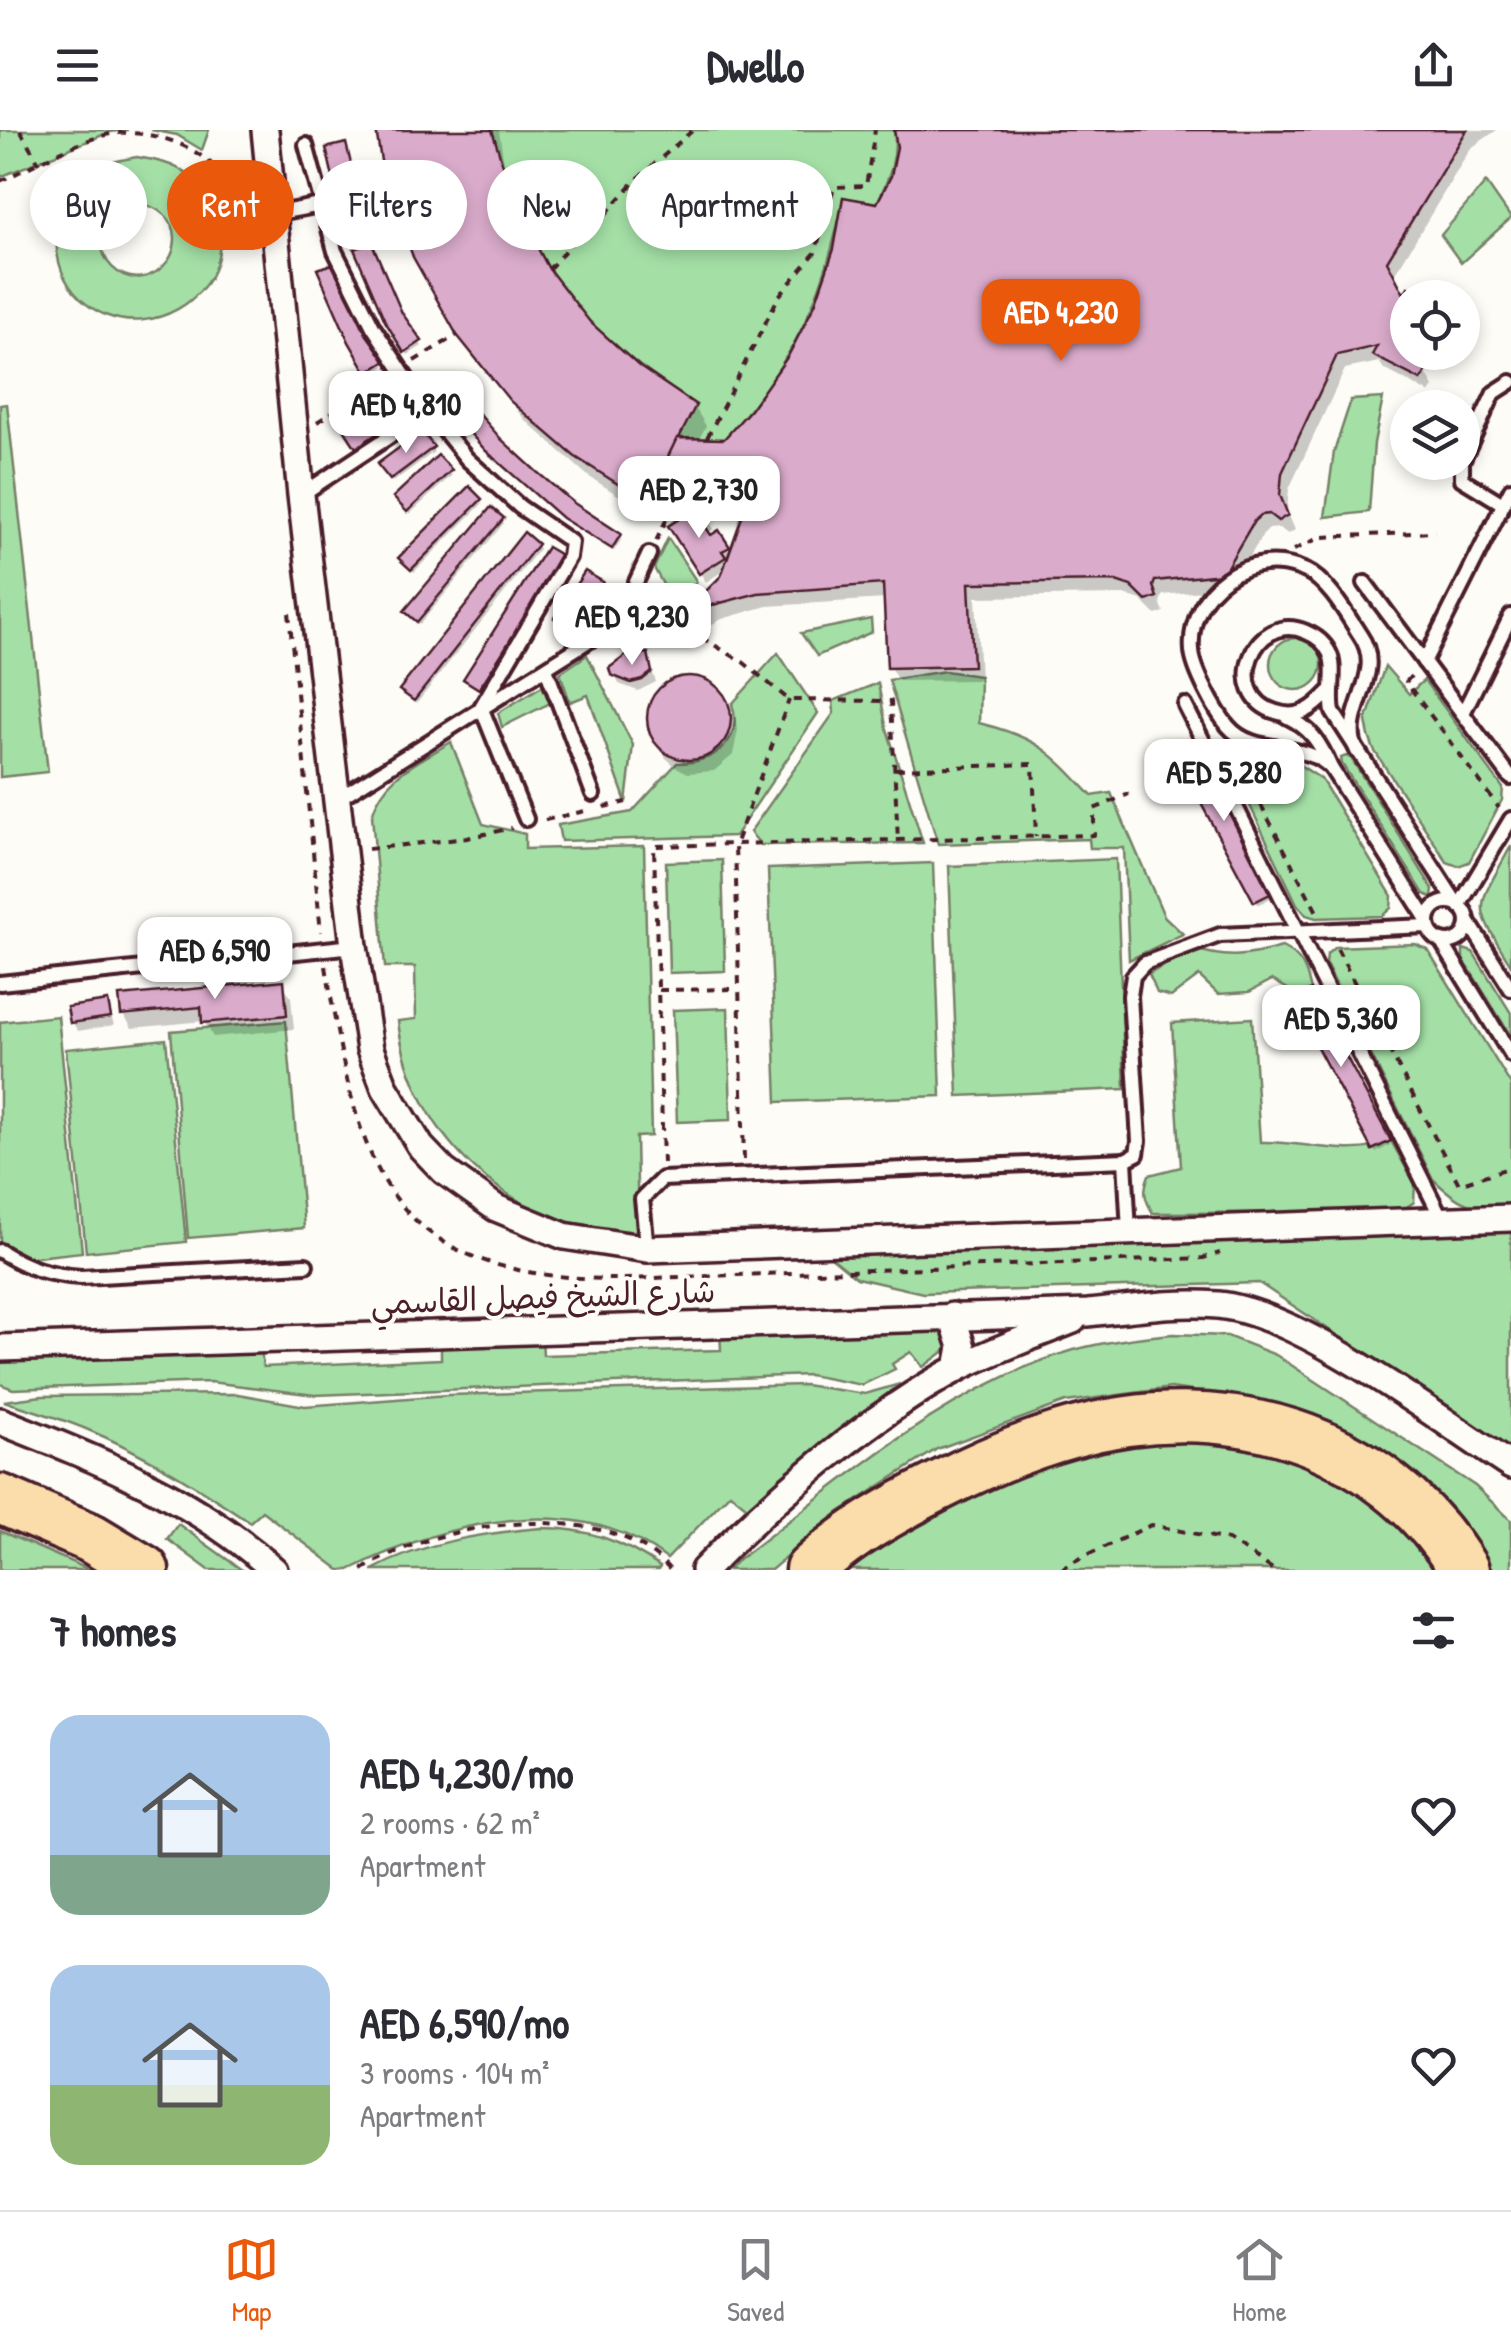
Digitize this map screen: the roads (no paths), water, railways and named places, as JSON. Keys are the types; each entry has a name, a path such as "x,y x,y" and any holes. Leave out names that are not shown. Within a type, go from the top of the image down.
{"highway":[{"path":"810,1570 865,1527 993,1459 1074,1432 1130,1422 1194,1418 1258,1424 1310,1439 1354,1459 1402,1493 1451,1548 1464,1570"},
{"path":"0,1499 90,1538 144,1570"}],"street":[{"path":"265,130 268,160"},
{"path":"276,250 294,436 354,946 370,1049 385,1088 421,1147 444,1171 496,1208 564,1236 647,1248 1511,1218"},
{"name":"شارع الشيخ فيصل القاسمي","path":"0,1348 1088,1313 1218,1305 1267,1318 1362,1369 1511,1466"},
{"name":"شارع الشيخ فيصل القاسمي","path":"704,1570 762,1515 901,1404 958,1368 1088,1313"},
{"path":"952,1316 962,1348 958,1368"},
{"path":"0,1421 172,1496 212,1520 274,1570"}],"lane":[{"path":"306,145 314,177"},
{"path":"335,250 374,327 428,411 467,459 520,507 568,538 572,547 481,706"},
{"path":"1480,423 1494,393 1511,382"},
{"path":"301,495 428,411"},
{"path":"1464,480 1503,504"},
{"path":"1424,662 1511,489"},
{"path":"338,799 617,623 649,554"},
{"path":"1331,768 1310,754 1258,745 1238,736 1223,720 1194,660 1192,636 1205,599 1236,571 1263,564 1295,568 1315,577 1367,646 1370,670 1352,727 1358,751"},
{"path":"1365,583 1511,778"},
{"path":"1462,713 1511,616"},
{"path":"1468,921 1466,932 1458,940 1442,941 1432,936 1428,923 1331,768 1320,743 1305,725 1267,710 1253,695 1246,676 1249,656 1260,639 1278,630 1298,629 1317,637 1330,653 1334,672 1329,692 1333,712 1458,905 1511,989"},
{"path":"546,669 593,794"},
{"path":"1286,716 1311,710 1329,692"},
{"path":"1184,705 1442,1219"},
{"path":"481,706 528,821"},
{"path":"1458,905 1510,820"},
{"path":"1428,923 1436,906 1446,902 1458,905"},
{"path":"647,1248 642,1199 662,1179 1125,1160 1137,1154 1138,1141 1132,976 1145,963 1220,935 1428,923"},
{"path":"1442,941 1511,1055"},
{"path":"0,982 354,946"},
{"path":"1125,1160 1129,1231"},
{"path":"0,1250 24,1266 51,1275 81,1277 306,1265"}]}
